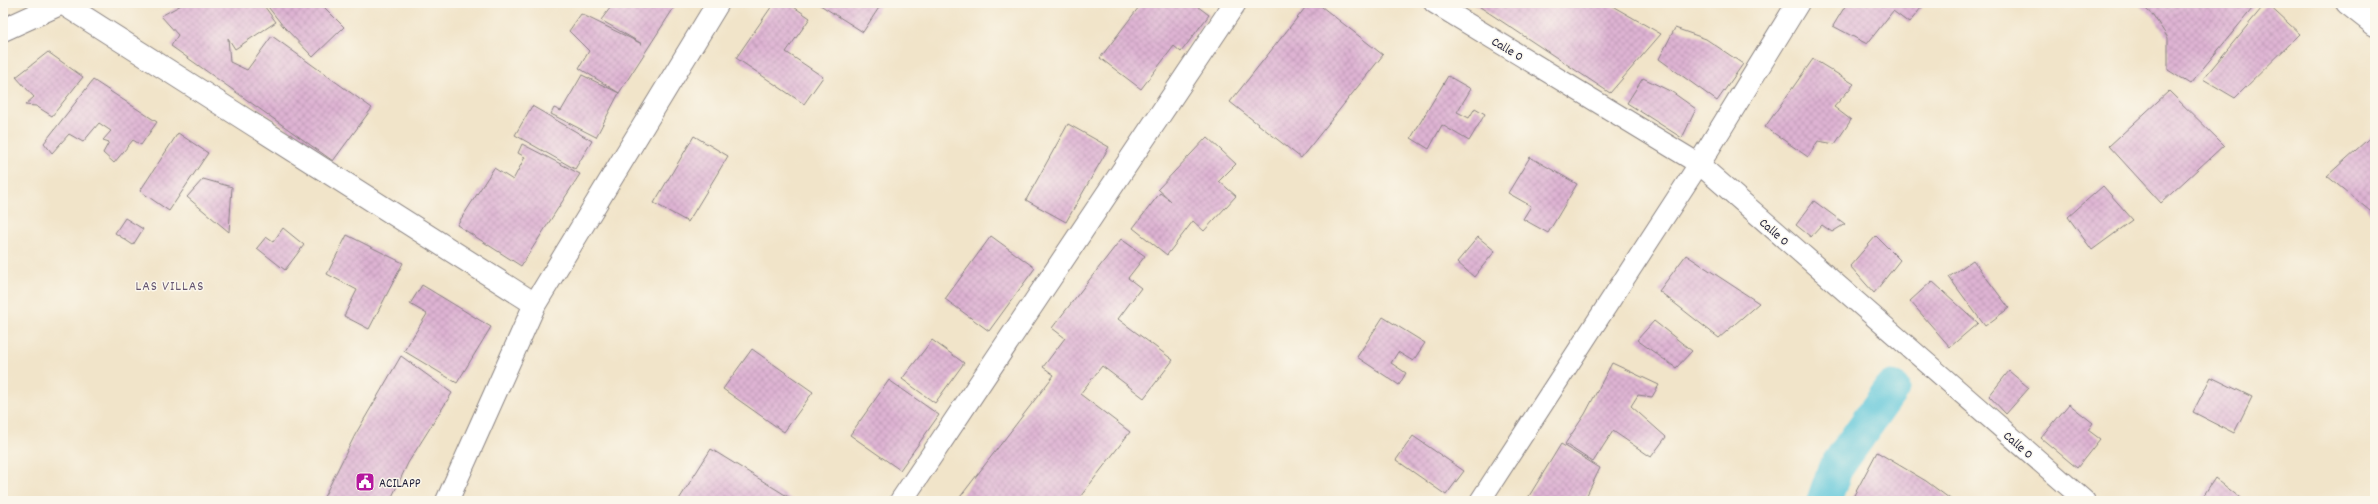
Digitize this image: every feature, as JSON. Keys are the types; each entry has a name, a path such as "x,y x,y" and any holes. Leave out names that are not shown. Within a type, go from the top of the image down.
{"street":[{"path":"3,30 62,3 535,304"},
{"path":"448,501 535,304 718,3"},
{"path":"901,501 1235,3"},
{"name":"Calle 0","path":"1434,3 1699,164 2084,501"},
{"path":"1480,501 1699,164 1798,3"},
{"path":"2348,3 2375,25"}],"building":[{"path":"185,3 262,3 276,22 235,49 228,38 230,62 247,70 272,36 372,108 333,161 171,46 178,35 161,16"},
{"path":"265,3 320,3 344,27 313,57 283,26"},
{"path":"614,3 677,3 619,93 579,68 589,51 569,31 581,14 642,44 601,20"},
{"path":"774,3 788,3 810,18 786,52 823,77 804,104 736,58"},
{"path":"817,3 882,3 863,32"},
{"path":"1142,3 1193,3 1209,15 1181,52 1174,46 1141,89 1100,58"},
{"path":"1309,3 1317,3 1383,55 1301,158 1230,102"},
{"path":"1474,3 1607,3 1661,34 1610,93"},
{"path":"1847,3 1925,3 1909,23 1893,11 1867,44 1833,26"},
{"path":"2138,3 2257,3 2190,84 2168,70 2168,38 2153,15"},
{"path":"2266,3 2300,34 2235,98 2203,79"},
{"path":"1675,28 1706,39 1743,64 1717,101 1659,59"},
{"path":"48,52 83,77 52,116 36,106 25,105 34,97 16,77"},
{"path":"1813,59 1854,84 1834,107 1851,120 1835,144 1818,141 1808,157 1765,127"},
{"path":"582,75 619,93 596,137 551,114 554,108 561,111"},
{"path":"1448,76 1471,89 1457,112 1469,118 1475,108 1485,114 1469,141 1442,125 1429,149 1411,138"},
{"path":"1643,78 1672,92 1696,109 1682,138 1627,103"},
{"path":"93,80 157,122 141,145 133,140 114,163 103,153 109,142 103,140 111,131 99,123 83,142 69,134 52,153 44,143"},
{"path":"2169,91 2224,145 2161,203 2109,146"},
{"path":"532,106 592,141 575,169 515,135"},
{"path":"1068,124 1109,147 1066,222 1026,200"},
{"path":"178,133 208,153 169,211 140,191"},
{"path":"2375,133 2375,215 2327,176"},
{"path":"694,136 728,156 688,222 654,203"},
{"path":"1207,137 1236,164 1219,181 1236,196 1204,231 1193,221 1167,255 1133,228 1160,193 1171,201 1158,189"},
{"path":"522,144 580,174 521,266 457,225 494,168 513,180 525,157 518,153"},
{"path":"1530,157 1577,184 1548,233 1523,219 1531,206 1508,193"},
{"path":"203,179 232,187 229,232 187,197"},
{"path":"2103,186 2133,220 2092,250 2068,217"},
{"path":"1814,201 1845,224 1832,232 1822,225 1811,237 1796,225"},
{"path":"125,218 143,229 133,245 115,233"},
{"path":"283,228 304,245 285,270 257,248 266,237 273,242"},
{"path":"347,235 403,263 369,329 344,316 357,290 327,274"},
{"path":"991,236 1035,268 989,331 945,299"},
{"path":"1876,236 1900,260 1874,293 1850,266"},
{"path":"1478,237 1495,251 1474,277 1457,262"},
{"path":"1121,239 1145,256 1128,278 1141,288 1118,319 1173,360 1144,398 1102,366 1080,394 1130,432 1077,501 957,501 1054,375 1043,367 1065,338 1052,328"},
{"path":"1686,255 1759,303 1719,338 1659,291"},
{"path":"1973,260 2009,308 1985,326 1949,277"},
{"path":"1932,281 1978,323 1950,347 1910,301"},
{"path":"422,285 491,327 457,383 404,351 427,314 410,304"},
{"path":"1383,317 1425,343 1413,361 1398,352 1391,363 1406,373 1399,385 1357,357"},
{"path":"1654,321 1692,351 1676,368 1637,340"},
{"path":"932,340 964,363 935,403 902,379"},
{"path":"752,349 813,392 784,432 723,389"},
{"path":"401,356 452,393 408,463 390,501 322,501 355,435"},
{"path":"1612,363 1659,385 1652,397 1638,395 1631,406 1666,437 1651,457 1613,431 1593,462 1565,444 1585,414"},
{"path":"2009,371 2029,388 2006,414 1989,396"},
{"path":"2211,377 2252,397 2234,433 2193,412"},
{"path":"889,380 939,415 900,470 850,435"},
{"path":"2069,404 2093,423 2088,430 2100,439 2077,468 2041,438"},
{"path":"1413,436 1464,471 1446,495 1396,460"},
{"path":"1561,444 1600,468 1585,499 1583,501 1526,501"},
{"path":"711,449 795,501 678,501"},
{"path":"1877,452 1926,481 1953,501 1857,501 1852,499"},
{"path":"2215,478 2244,501 2200,501"}],"waterway":[{"path":"1824,501 1835,469 1892,388"}],"place":[{"name":"ACILAPP","path":"365,482"}],"district":[{"name":"LAS VILLAS","path":"170,285"}]}
